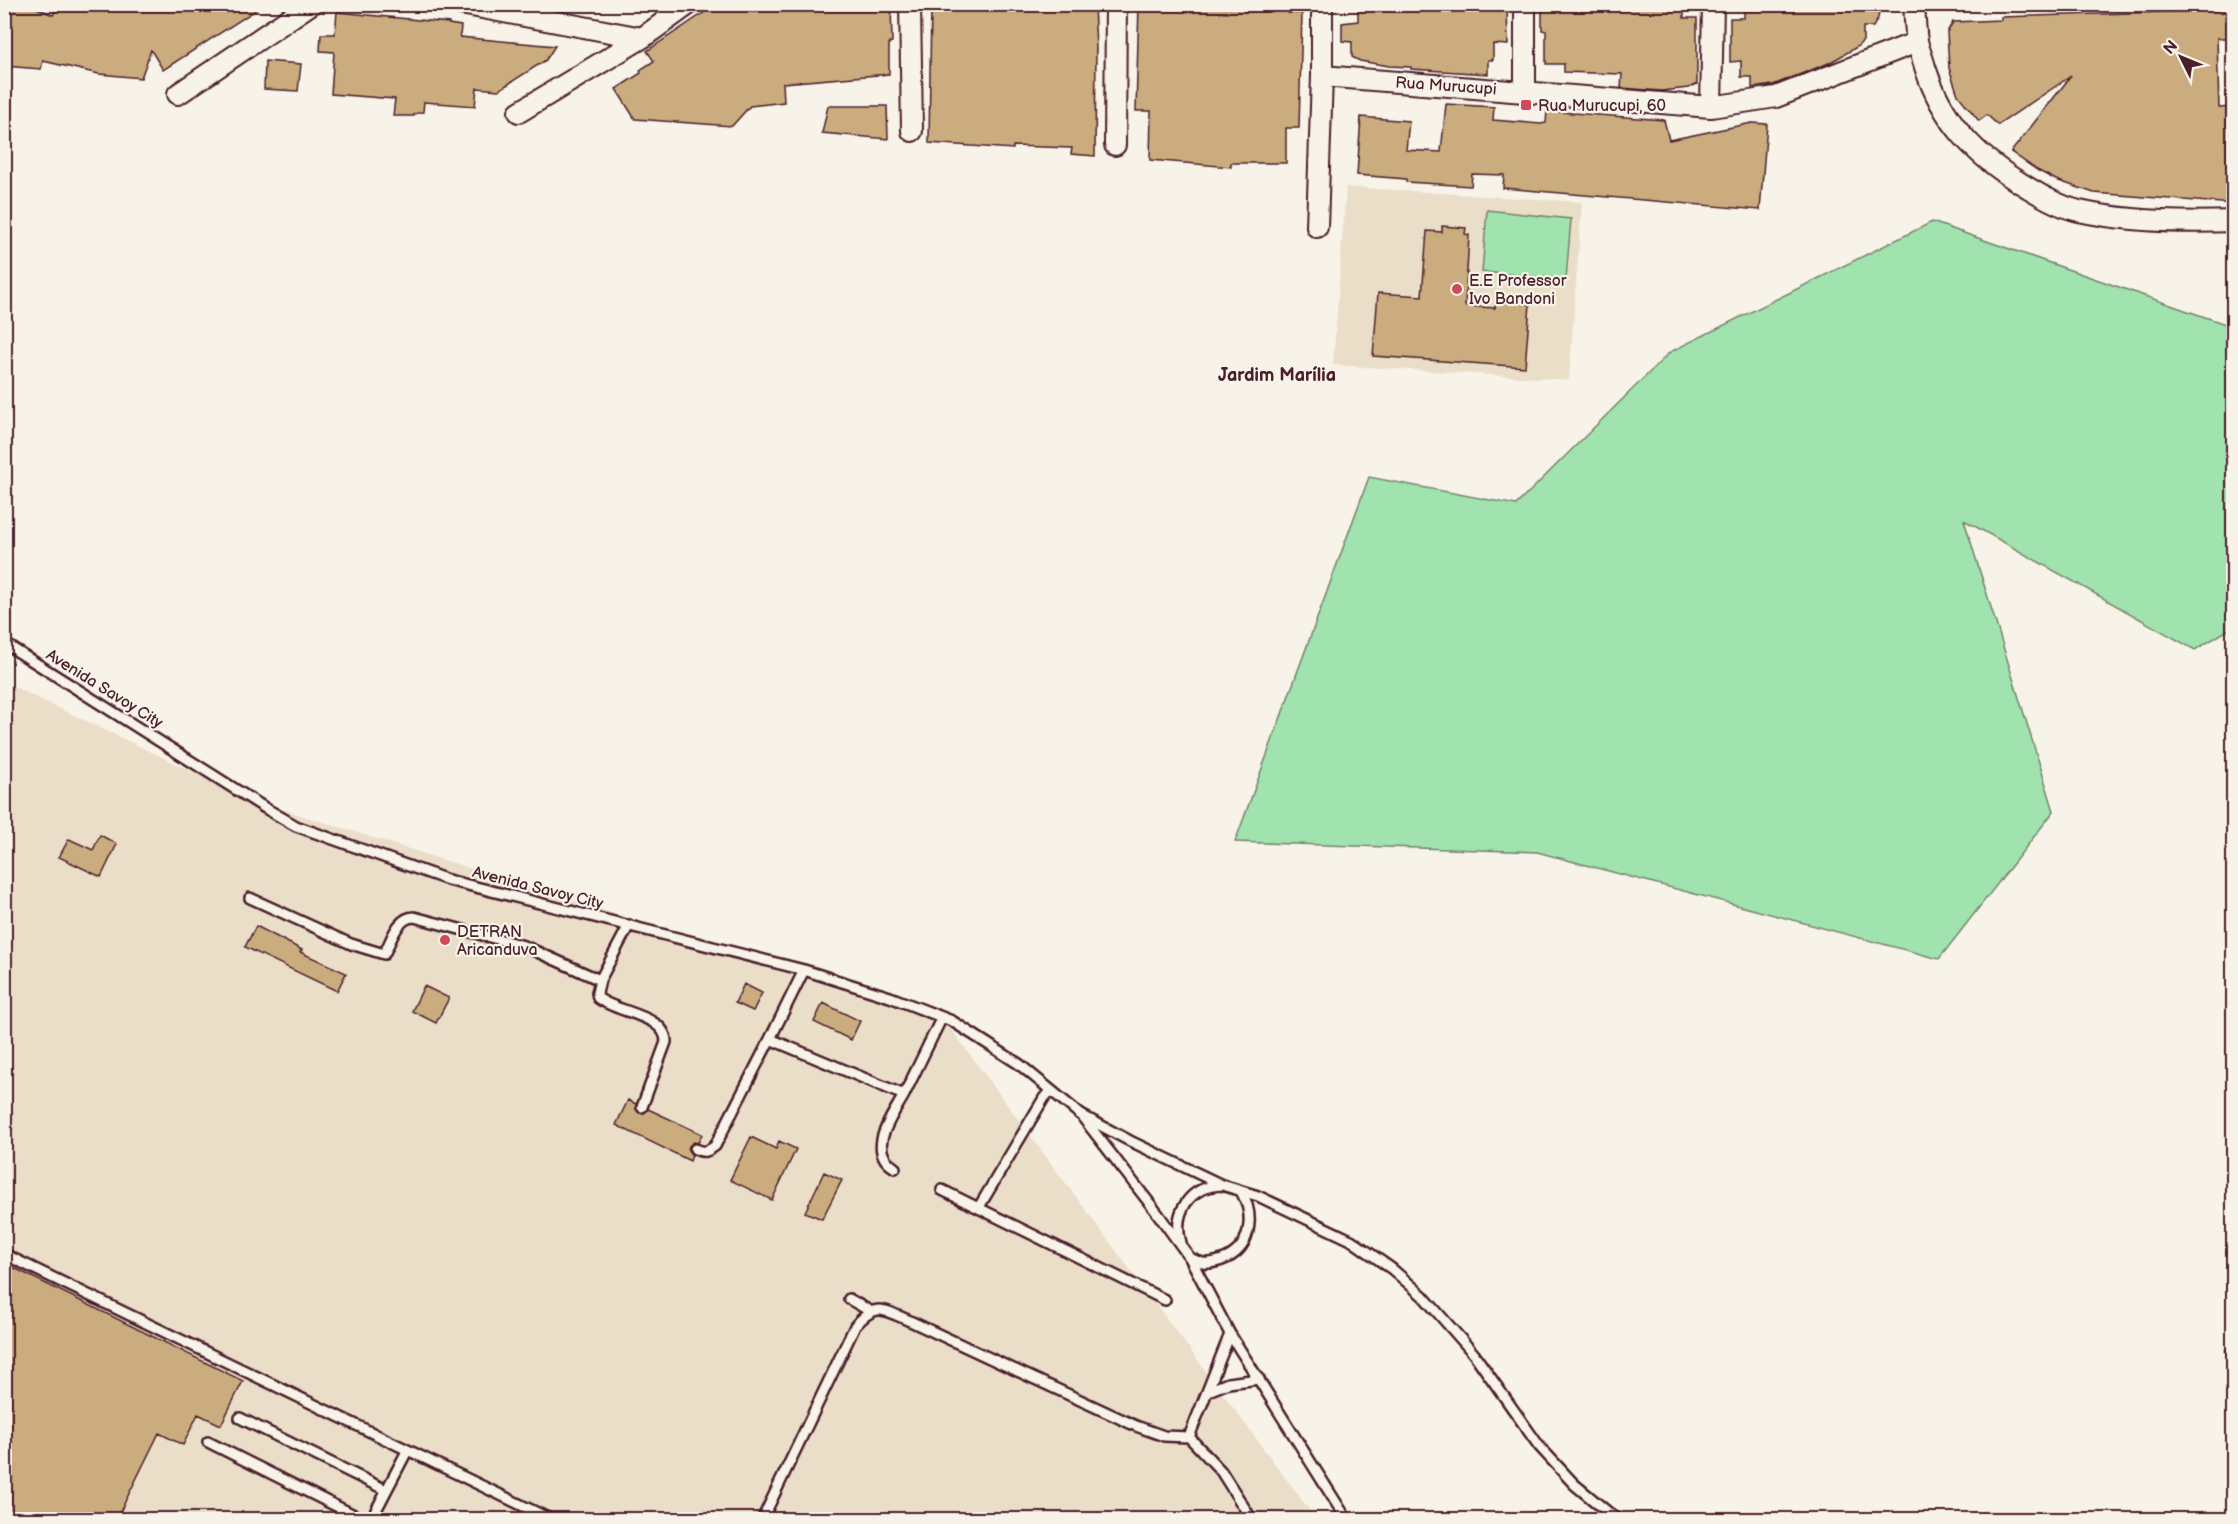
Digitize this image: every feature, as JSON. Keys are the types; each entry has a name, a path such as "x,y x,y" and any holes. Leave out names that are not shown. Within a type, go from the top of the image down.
{"street":[{"path":"178,94 311,4"},
{"path":"462,4 642,38"},
{"path":"519,112 642,38 689,4"},
{"path":"910,4 912,131"},
{"path":"1115,145 1116,4"},
{"path":"1317,227 1322,4"},
{"path":"1525,4 1525,91"},
{"path":"1711,107 1713,4"},
{"path":"1914,4 1917,42 1929,77 1952,124 1975,150 2000,169 2050,201 2077,211 2138,220 2234,221"},
{"name":"Rua Murucupi","path":"1322,76 1711,107 1776,97 1917,42"}],"lane":[{"name":"Avenida Savoy City","path":"4,643 296,826 448,880 804,970 890,997 952,1021 1019,1064 1081,1115"},
{"path":"250,898 351,944 384,954 402,921 408,917 414,917 524,946 600,980"},
{"path":"629,925 600,980 597,993 602,1001 657,1024 666,1035 666,1042 642,1107"},
{"path":"695,1149 703,1152 715,1146 804,970"},
{"path":"896,1168 883,1158 880,1150 882,1136 942,1017"},
{"path":"770,1040 904,1095"},
{"path":"979,1207 1050,1091"},
{"path":"1081,1115 1130,1142 1222,1185 1257,1197 1351,1240 1392,1269 1423,1296 1474,1354 1539,1446 1574,1484 1620,1520"},
{"path":"1081,1115 1187,1254 1204,1263 1226,1259 1242,1245 1250,1224 1248,1202 1242,1193"},
{"path":"1222,1185 1204,1188 1184,1205 1178,1222 1178,1231 1187,1254 1230,1334 1347,1520"},
{"path":"942,1190 1165,1300"},
{"path":"4,1254 552,1520"},
{"path":"849,1299 870,1311"},
{"path":"762,1520 855,1326 870,1311 878,1309 910,1321 1145,1430 1164,1436 1189,1437 1221,1471 1252,1520"},
{"path":"1189,1437 1230,1334"},
{"path":"1208,1391 1228,1383 1259,1379"},
{"path":"240,1418 386,1490"},
{"path":"208,1442 364,1520"},
{"path":"371,1520 407,1450"}],"shaded area":[{"name":"E.E Professor Ivo Bandoni","path":"1346,187 1582,202 1569,380 1333,365"},
{"path":"4,682 250,799 942,1017 1316,1519 5,1519"}],"green space":[{"path":"1487,210 1571,219 1566,279 1482,272"},
{"path":"1932,222 2234,327 2233,627 2195,650 1964,520 2054,811 1939,959 1537,852 1235,842 1369,477 1516,505 1670,352"}],"building":[{"path":"4,4 27,4 53,15 59,4 265,4 163,70 151,50 141,78 99,74 43,61 41,69 4,66"},
{"path":"717,4 891,4 892,42 889,43 889,74 783,83 784,102 750,106 732,126 635,119 616,89 641,73 640,70 654,61 647,51"},
{"path":"931,4 1094,4 1095,156 1071,154 1072,148 1013,146 1013,149 929,143"},
{"path":"1139,4 1289,4 1288,13 1302,13 1299,128 1286,128 1286,163 1231,163 1231,167 1150,160 1151,111 1136,111"},
{"path":"1358,4 1507,4 1508,45 1493,44 1493,60 1488,60 1488,74 1411,69 1411,67 1360,61 1352,57 1352,42 1342,41 1342,23 1358,21"},
{"path":"1542,4 1684,4 1684,18 1697,18 1697,84 1689,88 1661,91 1621,88 1622,74 1564,72 1564,64 1546,64 1546,31 1542,30"},
{"path":"1744,4 1881,4 1873,27 1863,27 1863,41 1857,47 1829,63 1773,85 1752,88 1752,77 1741,77 1741,61 1730,62 1730,18 1744,18"},
{"path":"2230,10 2231,38 2217,38 2219,108 2234,107 2234,204 2094,193 2056,180 2011,152 2071,76 1998,125 1987,115 1979,121 1958,95 1949,68 1947,32 1953,22 2001,20 2001,17"},
{"path":"337,12 449,23 461,26 460,37 555,46 546,60 499,90 477,88 475,106 424,102 423,112 414,114 414,116 393,116 395,99 331,94 334,52 320,51 321,34 335,34"},
{"path":"265,61 301,64 298,91 264,89"},
{"path":"1446,104 1494,107 1493,120 1541,124 1546,123 1547,111 1664,120 1669,140 1752,123 1767,124 1760,210 1503,188 1504,175 1472,174 1471,186 1406,182 1406,179 1357,175 1361,117 1409,121 1406,150 1441,152"},
{"path":"828,106 887,106 888,139 822,133"},
{"path":"1442,226 1466,228 1465,234 1469,235 1465,306 1495,308 1496,302 1530,304 1525,367 1373,356 1378,293 1422,296 1427,231 1442,232"},
{"path":"100,835 117,844 101,877 59,857 69,839 93,850"},
{"path":"256,926 302,950 300,952 346,973 337,991 245,947"},
{"path":"744,984 762,993 753,1011 735,1003"},
{"path":"424,986 449,998 436,1023 412,1011"},
{"path":"823,1003 860,1021 851,1040 814,1022"},
{"path":"628,1100 636,1104 639,1113 644,1113 648,1109 702,1134 698,1143 694,1142 689,1146 688,1150 692,1155 690,1161 616,1125"},
{"path":"751,1137 776,1149 779,1141 796,1149 772,1200 730,1180"},
{"path":"824,1172 842,1180 822,1219 805,1212"},
{"path":"4,1263 243,1381 221,1425 198,1414 183,1445 159,1433 116,1520 4,1520"}],"waterway":[{"path":"2228,1351 2234,1347"}],"place":[{"name":"Rua Murucupi, 60","path":"1526,105"},
{"name":"E.E Professor Ivo Bandoni","path":"1457,289"},
{"name":"DETRAN Aricanduva","path":"445,940"}],"district":[{"name":"Jardim Marília","path":"1277,375"}]}
